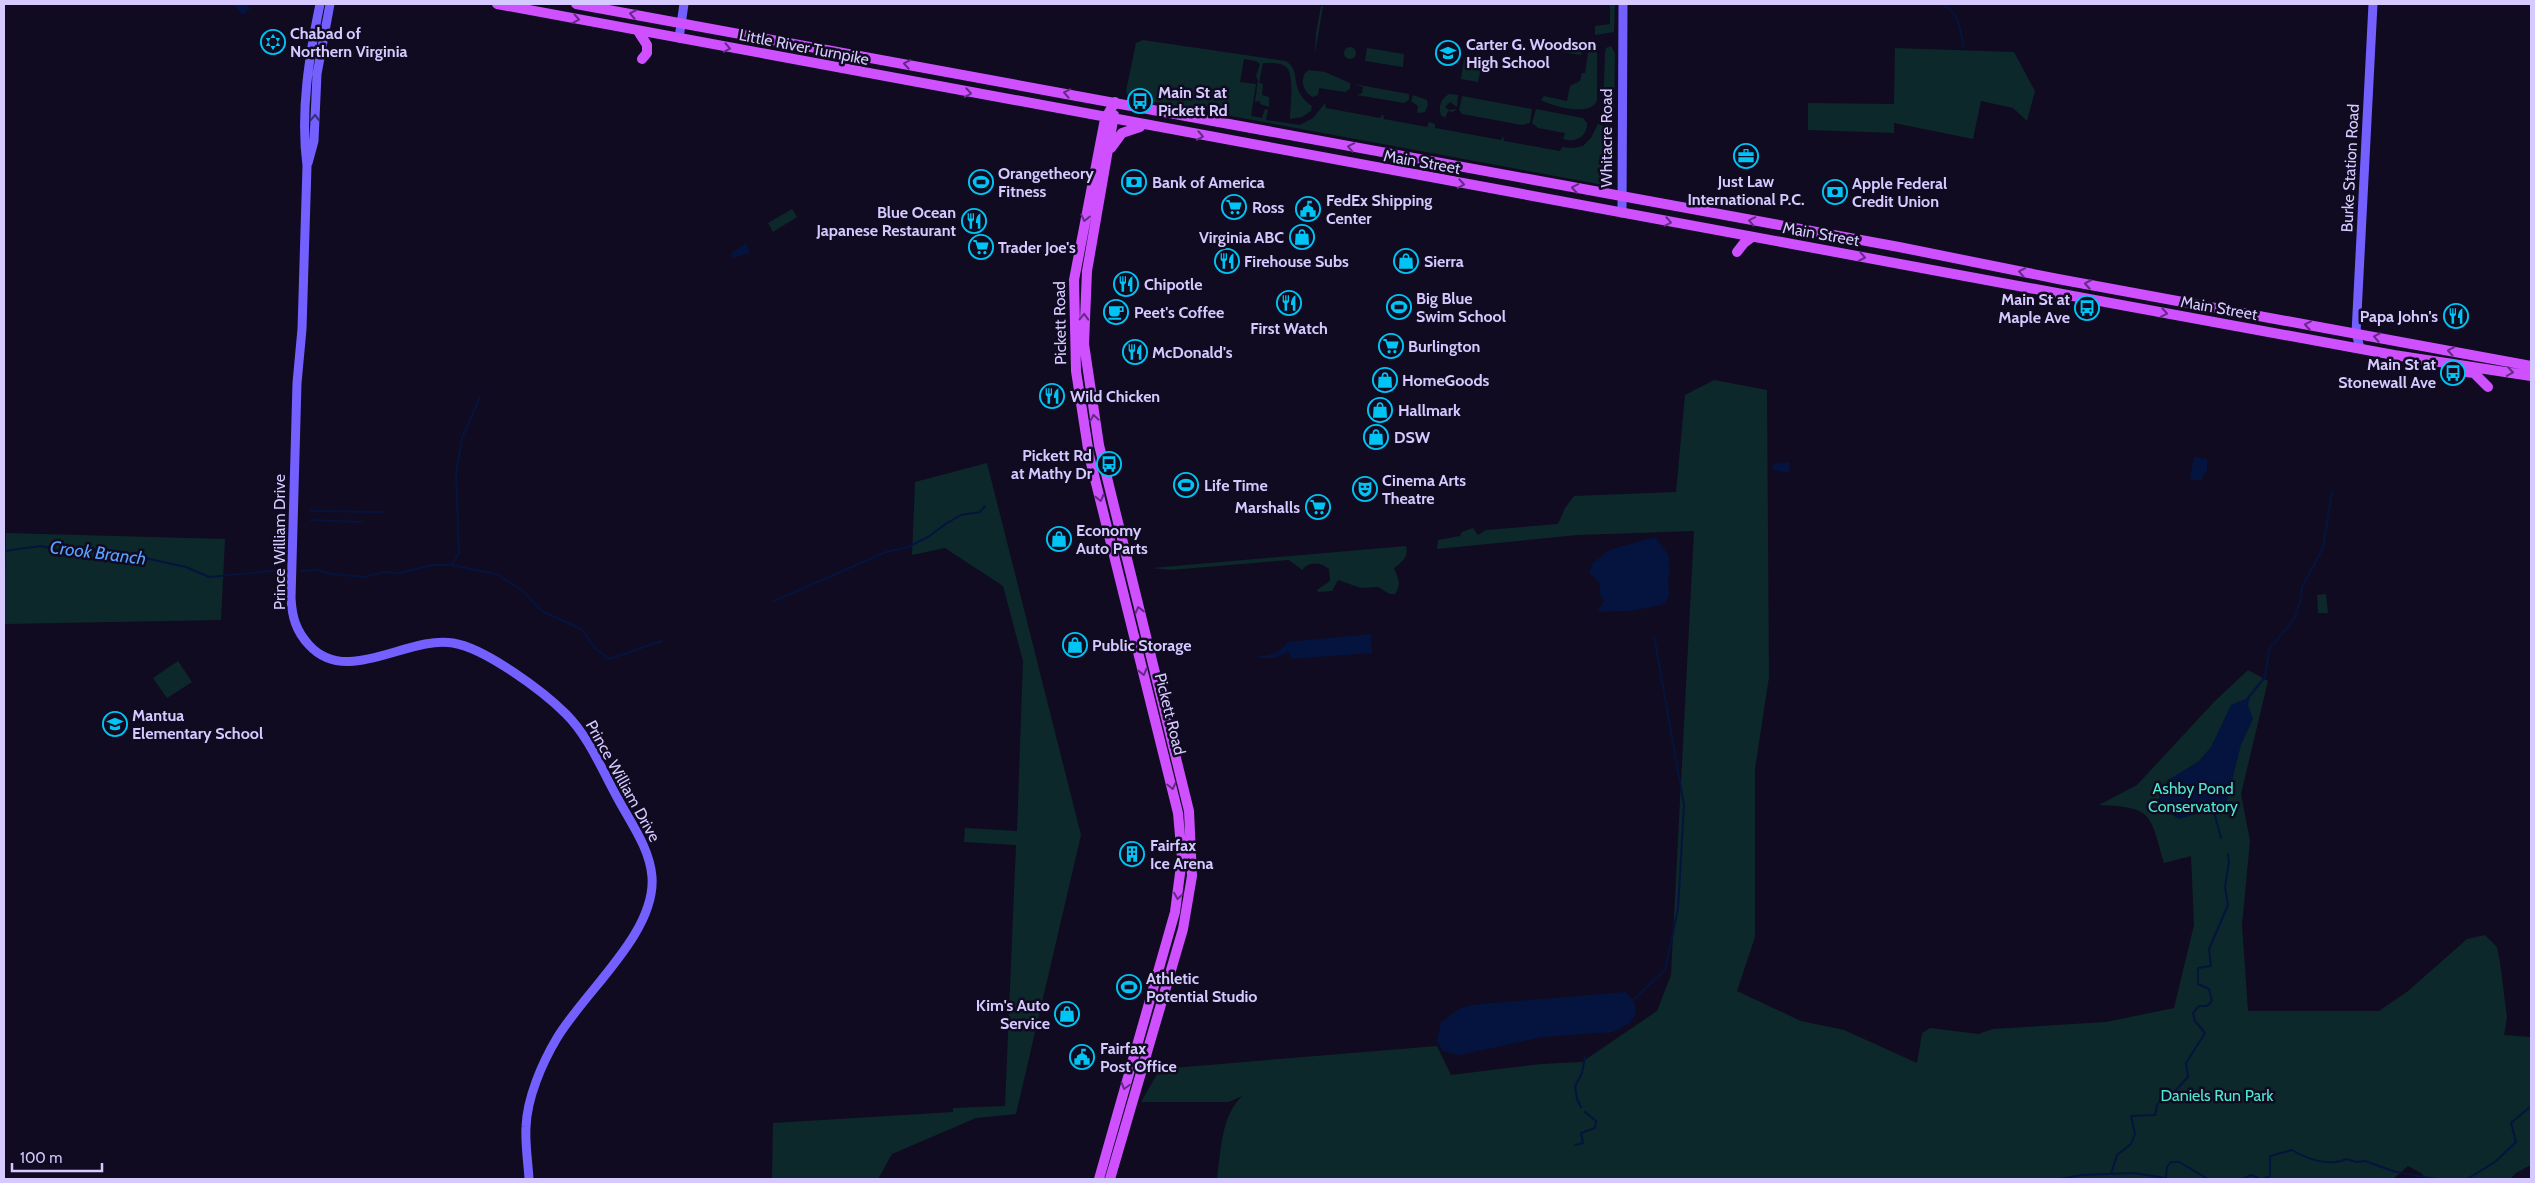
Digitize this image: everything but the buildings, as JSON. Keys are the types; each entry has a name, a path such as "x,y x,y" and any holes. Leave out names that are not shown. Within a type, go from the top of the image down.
{"main road":[{"name":"Little River Turnpike","path":"497,4 1109,119"},
{"name":"Little River Turnpike","path":"576,4 1115,102"},
{"path":"638,31 647,45 647,52 642,59"},
{"name":"Main Street","path":"1115,102 2531,366"},
{"name":"Pickett Road","path":"1099,1179 1176,912 1182,858 1178,813 1092,464 1076,371 1074,280 1109,119 1115,102"},
{"name":"Main Street","path":"1109,119 2356,348 2531,376"},
{"name":"Pickett Road","path":"1109,119 1106,161 1085,296 1084,344 1098,445 1188,811 1192,855 1190,894 1183,929 1110,1179"},
{"path":"1106,161 1114,142 1122,133 1132,129 1152,127"},
{"path":"1738,252 1744,243 1752,237"},
{"path":"2438,362 2445,369 2474,373 2488,387"}],"street":[{"name":"Prince William Drive","path":"320,4 306,81 304,139 307,166 302,329 297,383 292,616 305,641 318,653 345,662 361,661 428,643 459,644 476,651 533,686 566,714 580,731 640,838 650,862 652,893 642,925 556,1039 536,1088 526,1126 529,1179"},
{"name":"Prince William Drive","path":"307,166 314,141 317,74 330,4"},
{"path":"679,38 684,4"},
{"name":"Whitacre Road","path":"1622,4 1622,213"},
{"name":"Burke Station Road","path":"2356,348 2373,4"}],"green space":[{"path":"1610,4 1615,4 1614,32 1595,35 1595,26 1610,24"},
{"path":"1321,6 1323,6 1315,54 1316,33"},
{"path":"1143,40 1286,61 1294,70 1297,87 1304,100 1312,106 1311,111 1302,117 1290,119 1291,84 1289,71 1284,65 1263,63 1259,83 1263,84 1262,95 1269,97 1269,107 1260,104 1260,101 1255,102 1258,80 1256,76 1260,64 1256,61 1244,59 1240,82 1256,84 1251,116 1262,118 1265,109 1268,110 1266,120 1300,125 1313,118 1325,103 1326,108 1380,118 1383,114 1384,119 1427,127 1429,122 1435,124 1435,128 1501,140 1503,136 1504,141 1560,151 1562,147 1574,148 1583,146 1591,138 1598,124 1611,129 1610,181 1604,185 1128,97 1126,91 1136,43"},
{"path":"1500,40 1519,43 1498,51"},
{"path":"1590,41 1596,43 1597,47 1597,100 1594,105 1588,108 1572,109 1563,108 1541,100 1544,96 1567,101 1570,86 1580,81 1582,73 1585,73"},
{"path":"1566,43 1579,45 1582,50 1581,55 1562,52"},
{"path":"1611,46 1615,53 1614,111 1609,126 1598,121 1603,112 1605,53 1606,48"},
{"path":"1348,47 1352,47 1356,53 1352,59 1348,59 1344,55 1344,51"},
{"path":"1367,48 1404,54 1403,67 1365,61"},
{"path":"1895,48 2014,52 2035,91 2027,121 2013,108 1981,101 1973,139 1894,123 1894,133 1808,130 1808,103 1894,104"},
{"path":"1464,59 1482,62 1478,82 1461,79"},
{"path":"1309,70 1325,72 1350,83 1350,89 1345,92 1319,88 1318,95 1313,97 1307,92 1303,83 1305,73"},
{"path":"1354,84 1409,94 1409,100 1404,103 1357,95 1362,93 1363,87"},
{"path":"1449,94 1458,95 1457,107 1450,102 1445,107 1449,110 1457,109 1453,112 1448,111 1445,118 1441,115 1440,106 1442,100"},
{"path":"1413,95 1427,100 1428,105 1425,112 1417,113 1418,106 1411,101"},
{"path":"1462,96 1532,109 1530,123 1522,125 1462,114 1459,110"},
{"path":"1536,109 1583,118 1587,123 1587,128 1580,138 1572,140 1563,139 1565,133 1538,128 1532,123"},
{"path":"792,209 797,217 773,232 768,223"},
{"path":"1714,380 1767,390 1769,677 1755,769 1755,937 1737,991 1801,1021 1844,1030 1917,1063 1922,1033 1930,1028 1978,1034 1993,1029 2106,1022 2174,1008 2194,925 2191,856 2164,863 2156,834 2147,816 2140,811 2130,808 2099,805 2137,785 2214,702 2248,670 2268,681 2241,794 2250,841 2242,925 2248,1011 2379,1011 2408,991 2467,939 2485,935 2497,947 2500,962 2507,1018 2504,1035 2531,1037 2531,1165 2516,1173 2510,1179 2426,1179 2421,1173 2408,1166 2393,1179 1217,1179 1226,1124 1235,1104 1242,1096 1229,1102 1141,1102 1160,1069 1437,1046 1451,1075 1541,1064 1582,1062 1657,1011 1671,975 1694,531 1578,535 1437,549 1438,540 1460,536 1462,532 1473,528 1478,535 1486,530 1558,524 1565,508 1574,496 1676,492 1685,395"},
{"path":"987,463 1081,835 1016,1114 976,1118 892,1154 878,1179 772,1179 773,1123 953,1112 953,1108 1005,1106 1016,845 964,842 965,828 1017,831 1023,661 1003,586 945,548 912,555 915,482"},
{"path":"6,533 225,539 221,620 4,624"},
{"path":"1406,546 1406,556 1394,568 1399,584 1395,594 1390,594 1378,587 1361,588 1338,580 1332,591 1318,592 1317,590 1330,581 1329,569 1322,565 1312,564 1302,570 1289,560 1170,570 1152,568"},
{"path":"2326,594 2328,613 2318,613 2317,595"},
{"path":"178,661 192,682 167,698 153,678"}],"water":[{"path":"233,4 246,4 250,9 242,15"},
{"path":"910,209 912,212 918,211 919,220 904,219 905,210"},
{"path":"746,243 750,253 733,258 731,253"},
{"path":"2194,457 2207,459 2207,472 2203,475 2202,481 2190,479"},
{"path":"1790,462 1789,473 1773,470 1773,464"},
{"path":"1655,537 1668,554 1670,572 1668,578 1669,595 1665,604 1632,611 1597,612 1604,601 1600,594 1600,585 1593,575 1589,574 1592,564 1609,550"},
{"path":"1371,634 1372,653 1292,659 1288,652 1274,658 1259,658 1258,656 1275,653 1288,642"},
{"path":"2250,697 2248,705 2253,719 2241,745 2227,801 2222,806 2179,819 2158,806 2157,802 2168,780 2199,761 2211,747 2231,705"},
{"path":"1625,992 1635,1004 1635,1015 1627,1025 1613,1032 1543,1037 1459,1055 1443,1051 1437,1041 1441,1022 1461,1008 1471,1005"}],"waterway":[{"path":"1942,4 1956,17 1964,48"},
{"path":"451,565 459,554 456,473 462,438 480,397"},
{"path":"2248,698 2265,677 2269,650 2295,617 2302,587 2323,548 2332,491"},
{"path":"774,601 886,552 908,547 928,537 961,515 980,512 985,506"},
{"path":"311,511 383,512"},
{"path":"310,520 362,522"},
{"name":"Crook Branch","path":"4,551 41,546 57,550 98,550 127,554 186,567 209,577 281,570"},
{"path":"301,571 318,570 332,574 364,577 384,572 399,573 432,565 451,565 496,574 522,590 542,611 581,629 595,648 609,659 662,641"},
{"path":"1633,1000 1665,970 1678,909 1684,805 1654,636"},
{"path":"2212,805 2221,838"},
{"path":"2111,1174 2117,1155 2131,1144 2135,1134 2131,1116 2155,1115 2157,1105 2164,1095 2172,1094 2188,1077 2186,1063 2205,1033 2195,1021 2193,1013 2199,1006 2207,1006 2212,1001 2209,989 2198,984 2198,968 2211,966 2209,949 2228,905 2225,887 2229,862 2228,854"},
{"path":"1581,1107 1577,1099 1575,1086 1582,1073 1585,1057"},
{"path":"2467,1179 2495,1162 2516,1142 2511,1123 2531,1106"},
{"path":"1575,1145 1583,1143 1581,1133 1595,1128 1596,1121 1585,1112"},
{"path":"2263,1179 2270,1176 2270,1156 2292,1150 2318,1161 2332,1162 2346,1159 2356,1162 2365,1161 2396,1172 2436,1179"},
{"path":"2059,1179 2082,1175 2133,1173 2166,1178 2167,1167 2171,1162 2179,1162 2208,1179"},
{"path":"2243,1179 2251,1175 2261,1179"}],"place":[{"name":"Chabad of Northern Virginia","path":"273,42"},
{"name":"Carter G. Woodson High School","path":"1448,53"},
{"name":"Main St at Pickett Rd","path":"1140,101"},
{"name":"Just Law International P.C.","path":"1746,156"},
{"name":"Orangetheory Fitness","path":"981,182"},
{"name":"Bank of America","path":"1134,182"},
{"name":"Apple Federal Credit Union","path":"1835,192"},
{"name":"Ross","path":"1234,207"},
{"name":"FedEx Shipping Center","path":"1308,209"},
{"name":"Blue Ocean Japanese Restaurant","path":"974,221"},
{"name":"Virginia ABC","path":"1302,237"},
{"name":"Trader Joe's","path":"981,247"},
{"name":"Firehouse Subs","path":"1227,261"},
{"name":"Sierra","path":"1406,261"},
{"name":"Chipotle","path":"1126,284"},
{"name":"First Watch","path":"1289,303"},
{"name":"Big Blue Swim School","path":"1399,307"},
{"name":"Main St at Maple Ave","path":"2087,308"},
{"name":"Peet's Coffee","path":"1116,312"},
{"name":"Papa John's","path":"2456,316"},
{"name":"Burlington","path":"1391,346"},
{"name":"McDonald's","path":"1135,352"},
{"name":"Main St at Stonewall Ave","path":"2453,373"},
{"name":"HomeGoods","path":"1385,380"},
{"name":"Wild Chicken","path":"1052,396"},
{"name":"Hallmark","path":"1380,410"},
{"name":"DSW","path":"1376,437"},
{"name":"Pickett Rd at Mathy Dr","path":"1109,464"},
{"name":"Life Time","path":"1186,485"},
{"name":"Cinema Arts Theatre","path":"1365,489"},
{"name":"Marshalls","path":"1318,507"},
{"name":"Economy Auto Parts","path":"1059,539"},
{"name":"Public Storage","path":"1075,645"},
{"name":"Mantua Elementary School","path":"115,724"},
{"name":"Fairfax Ice Arena","path":"1132,854"},
{"name":"Athletic Potential Studio","path":"1129,987"},
{"name":"Kim's Auto Service","path":"1067,1014"},
{"name":"Fairfax Post Office","path":"1082,1057"}],"park label":[{"name":"Ashby Pond Conservatory","path":"2193,797"},
{"name":"Daniels Run Park","path":"2217,1095"}]}
